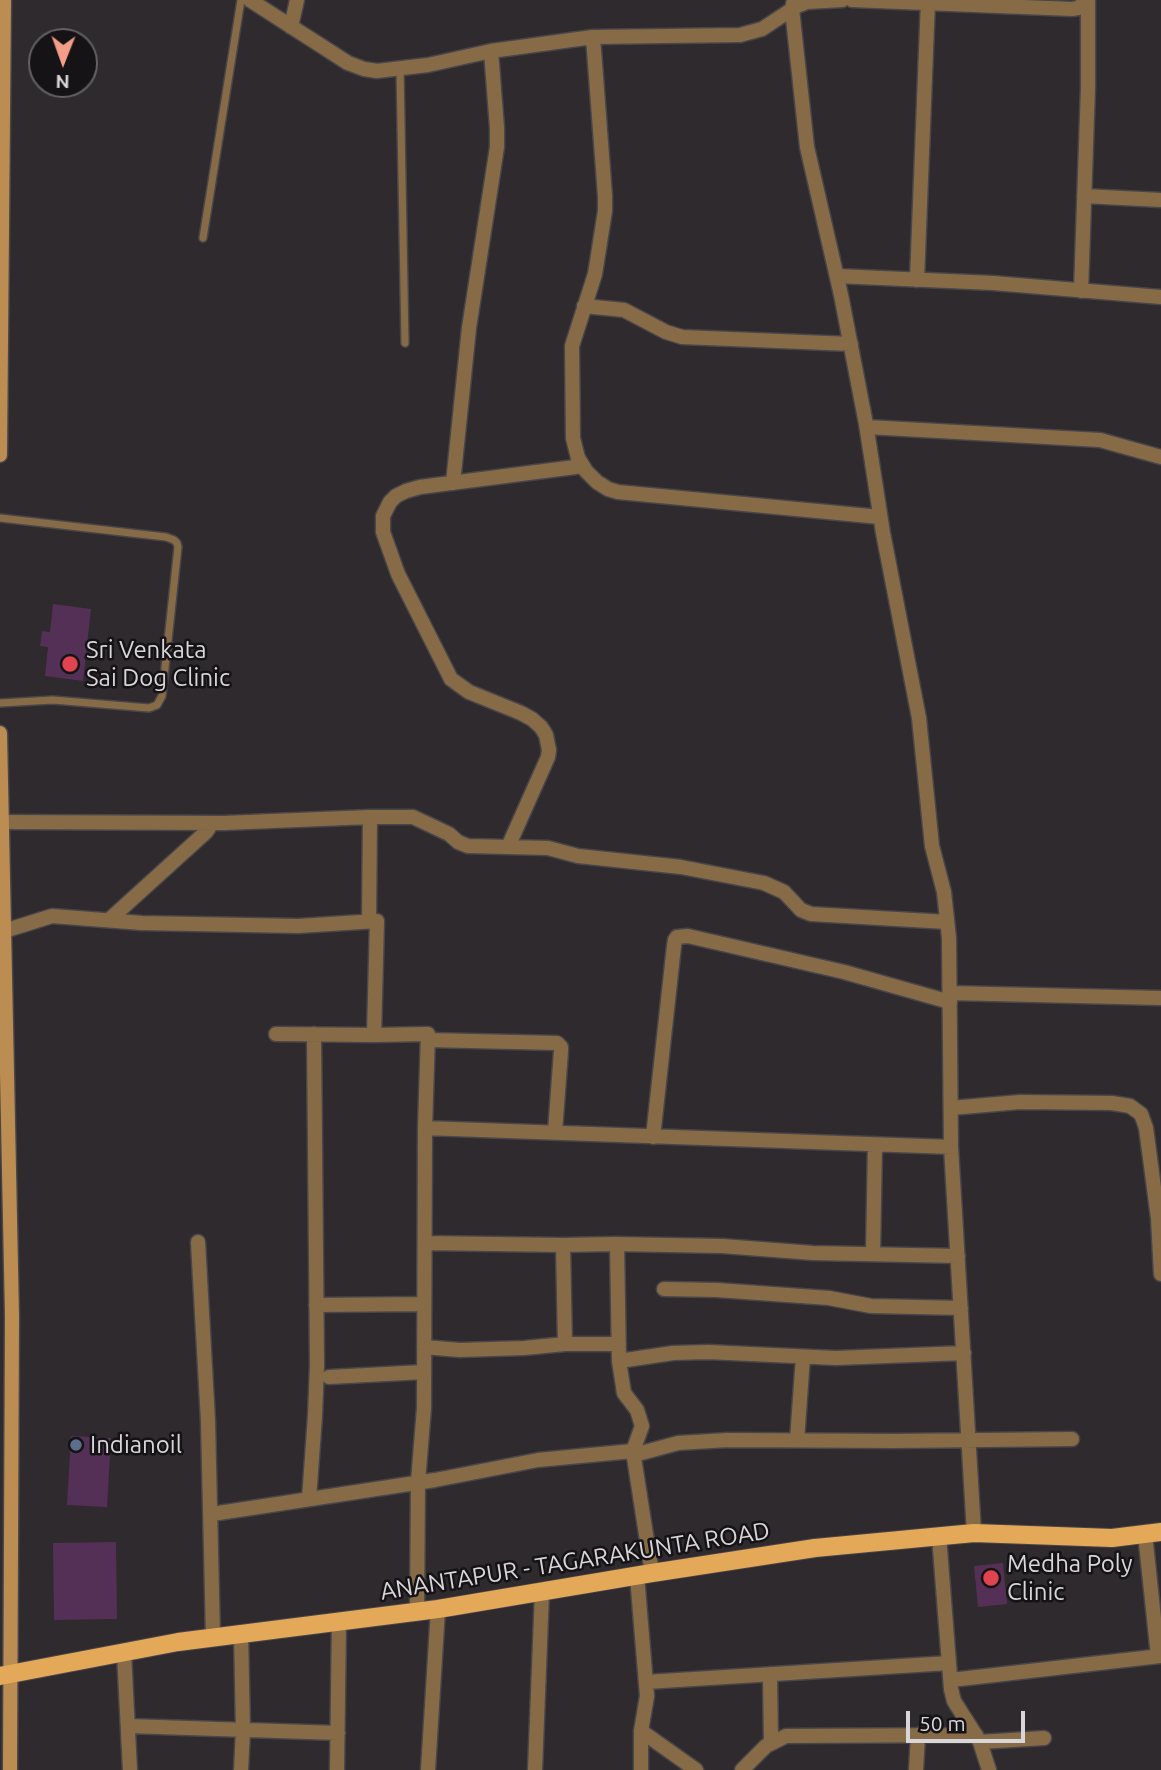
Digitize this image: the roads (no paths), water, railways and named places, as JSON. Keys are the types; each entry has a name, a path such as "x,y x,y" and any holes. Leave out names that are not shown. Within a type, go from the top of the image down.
{"main road":[{"name":"ANANTAPUR - TAGARAKUNTA ROAD","path":"5,1675 178,1642 438,1609 816,1548 974,1533 1112,1538 1153,1533"}],"street":[{"path":"0,455 4,0"},
{"path":"250,0 348,63 377,71 593,37 740,35 762,29 793,4 842,0"},
{"path":"290,27 297,0"},
{"path":"852,0 928,1 1072,9 1088,0"},
{"path":"1081,291 1088,0"},
{"path":"917,279 928,1"},
{"path":"793,4 807,147 837,275 867,427 880,517 919,718 932,846 944,892 950,998 951,1147 974,1533"},
{"path":"593,37 605,211 596,265 574,336 572,355 573,438 583,467 597,482 618,492 880,517"},
{"path":"453,483 469,328 497,147 491,51"},
{"path":"1084,196 1161,200"},
{"path":"837,275 993,283 1161,297"},
{"path":"584,306 624,310 666,332 682,337 851,344"},
{"path":"867,427 1093,439 1161,457"},
{"path":"508,847 548,757 546,735 532,719 469,692 451,679 398,574 383,532 383,516 396,496 420,487 583,467"},
{"path":"0,733 12,1316 5,1675 10,1770"},
{"path":"369,921 370,817"},
{"path":"2,822 212,823 413,817 449,834 463,845 548,848 578,856 681,866 764,883 784,892 801,910 811,914 947,922"},
{"path":"109,920 202,836 212,823"},
{"path":"4,931 52,916 142,923 298,926 377,921 373,1035"},
{"path":"653,1137 677,937 688,936 950,998 1161,998"},
{"path":"276,1034 428,1034 424,1408 418,1482 417,1612"},
{"path":"309,1499 315,1416 314,1034"},
{"path":"428,1040 557,1043 561,1051 555,1132"},
{"path":"951,1108 1020,1102 1112,1103 1130,1106 1140,1114 1146,1128 1161,1274"},
{"path":"425,1128 951,1147"},
{"path":"873,1254 875,1145"},
{"path":"198,1242 212,1514 213,1637"},
{"path":"425,1243 722,1246 814,1253 958,1256"},
{"path":"617,1244 619,1361 624,1393 637,1410 642,1426 634,1453 644,1574 647,1696 641,1731 641,1770"},
{"path":"563,1245 565,1344"},
{"path":"664,1289 817,1297 871,1306 961,1308"},
{"path":"316,1305 424,1304"},
{"path":"424,1347 460,1350 619,1344"},
{"path":"619,1361 674,1353 708,1352 836,1358 964,1353"},
{"path":"797,1440 803,1357"},
{"path":"329,1377 424,1372"},
{"path":"212,1514 538,1460 634,1453 687,1442 1072,1439"},
{"path":"951,1680 1159,1656 1153,1533"},
{"path":"939,1536 954,1701 978,1739 989,1770"},
{"path":"535,1770 542,1592"},
{"path":"428,1770 438,1609"},
{"path":"337,1770 339,1621"},
{"path":"241,1633 241,1770"},
{"path":"124,1653 130,1770"},
{"path":"646,1682 949,1663"},
{"path":"771,1674 771,1743"},
{"path":"128,1726 338,1733"},
{"path":"641,1731 696,1770"},
{"path":"742,1770 771,1743 795,1735 1044,1738"},
{"path":"916,1770 918,1735"}],"lane":[{"path":"203,238 241,0"},
{"path":"400,69 405,342"},
{"path":"0,518 166,537 174,540 178,547 162,696 157,705 149,708 58,701 0,703"}],"place":[{"name":"Sri Venkata Sai Dog Clinic","path":"70,664"},
{"name":"Indianoil","path":"76,1445"},
{"name":"Medha Poly Clinic","path":"991,1578"}]}
